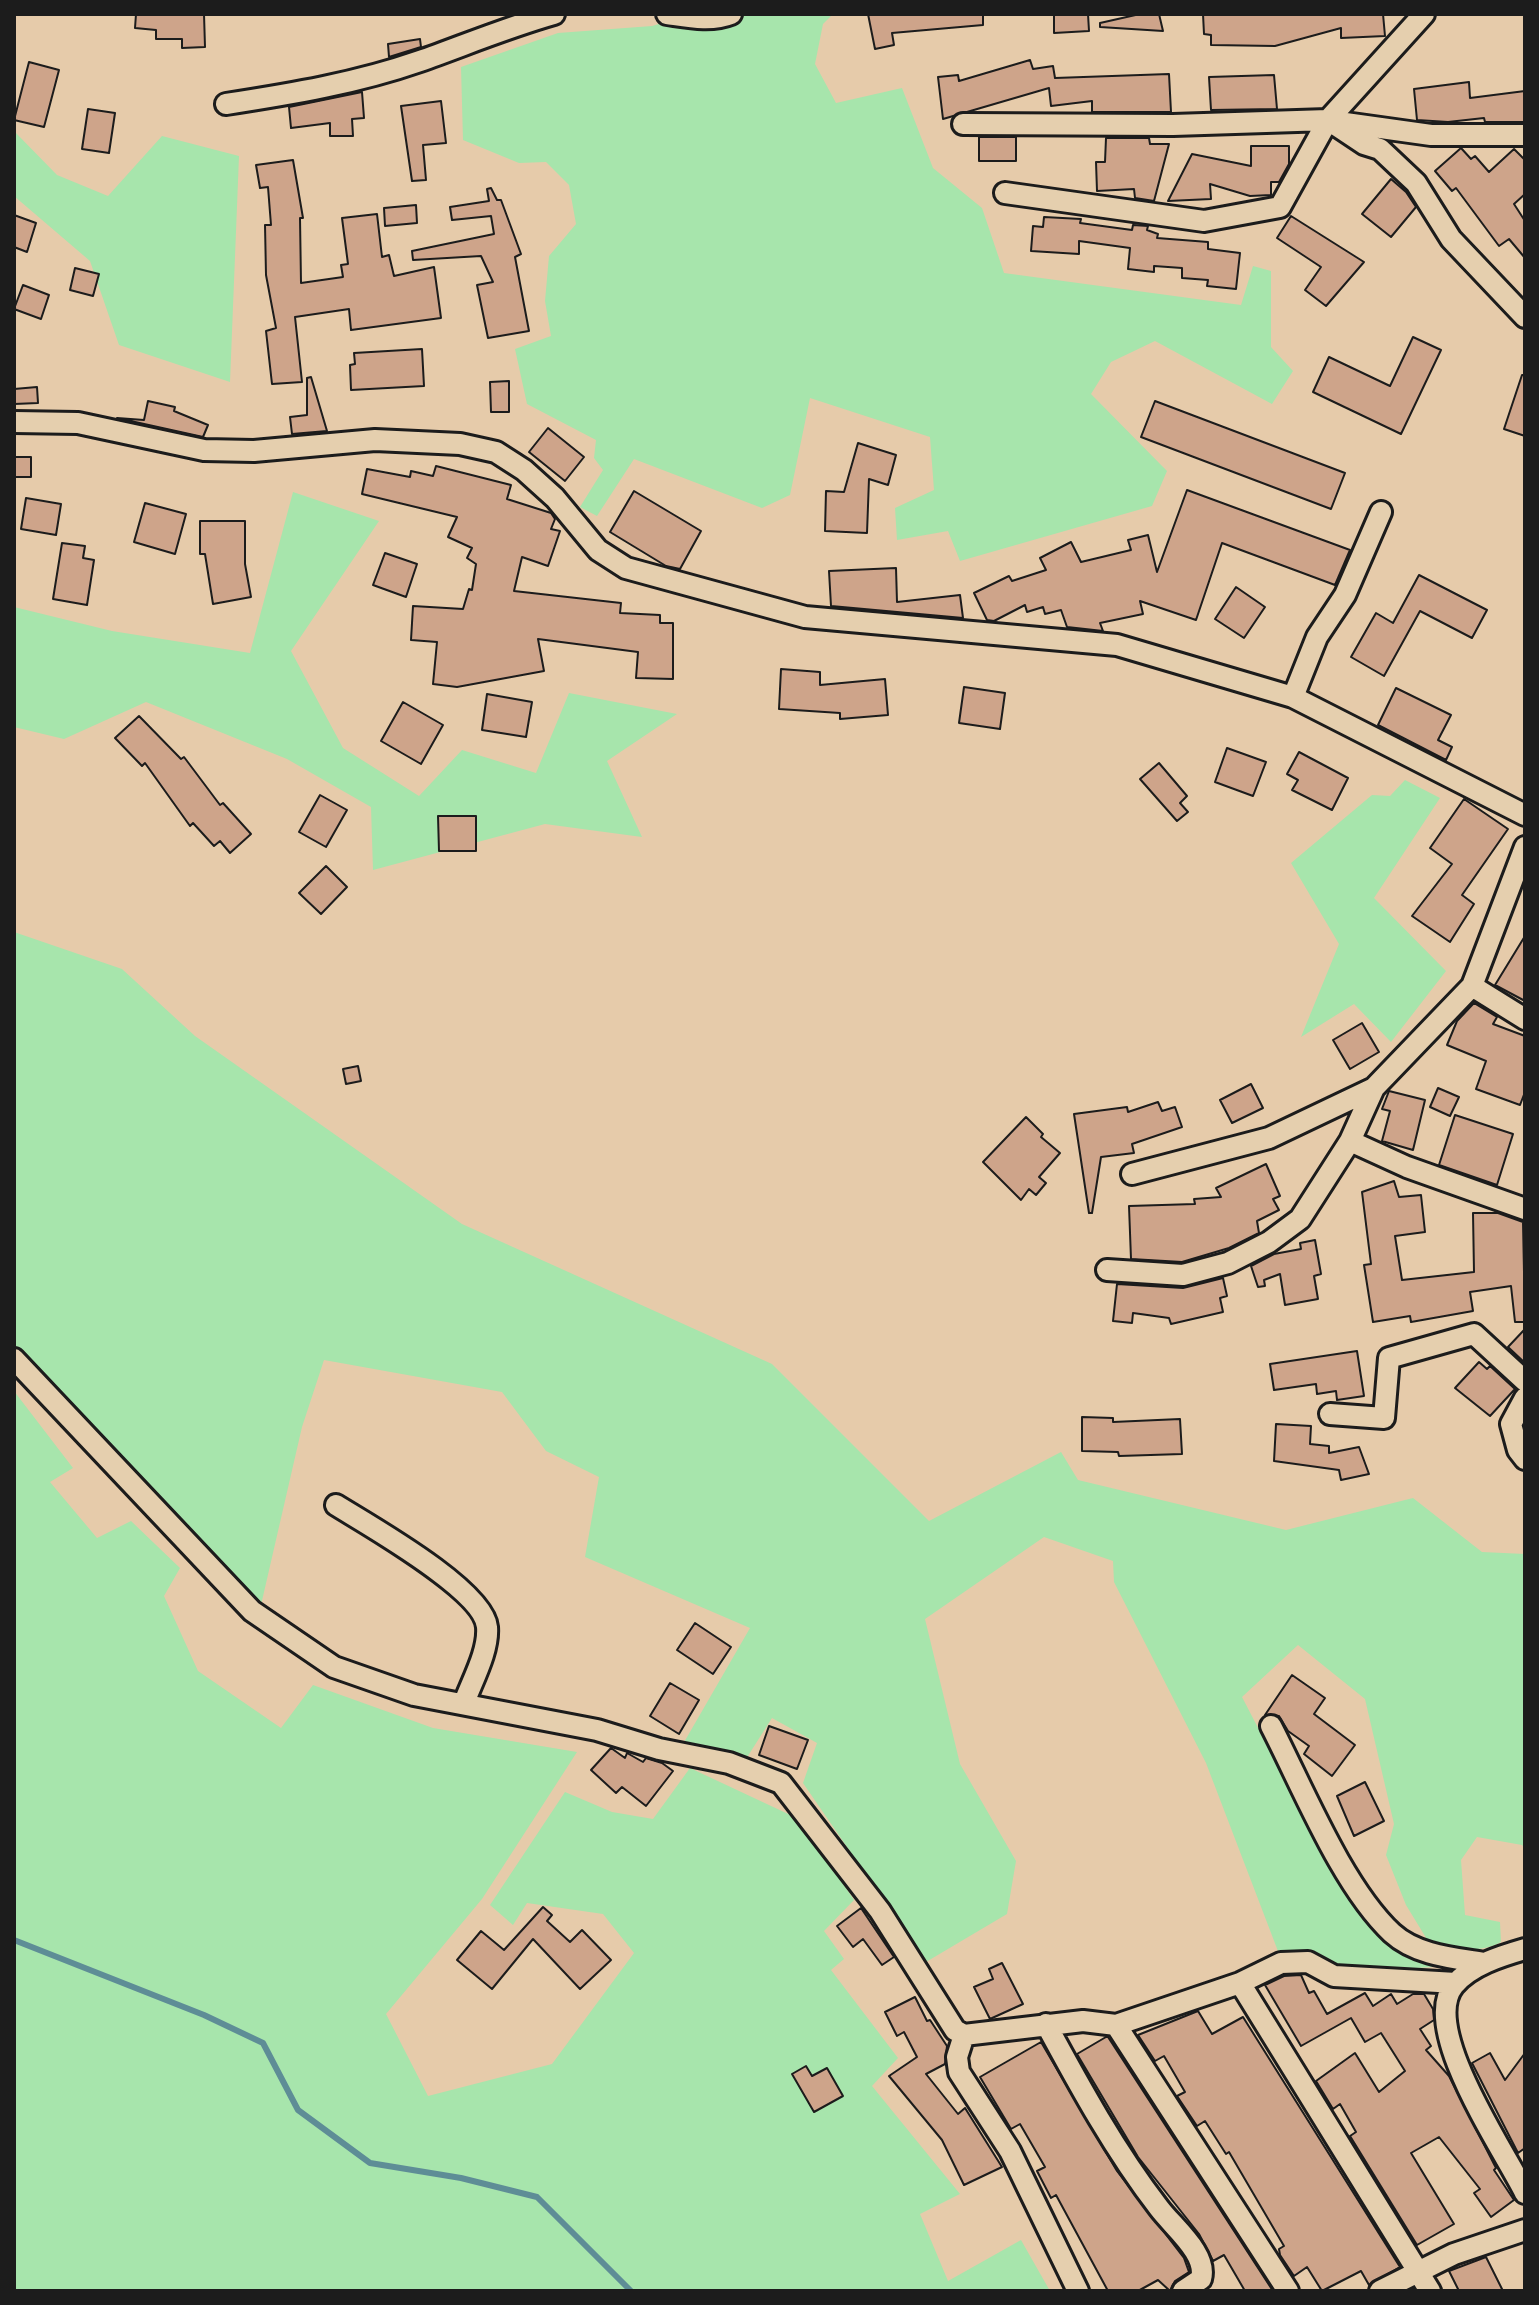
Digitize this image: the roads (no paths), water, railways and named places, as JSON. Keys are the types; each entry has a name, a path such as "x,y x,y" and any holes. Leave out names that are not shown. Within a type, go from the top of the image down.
{"street":[{"path":"226,104 306,91 393,68 495,30 554,14"},
{"path":"667,14 692,18 721,18 731,14"},
{"path":"1005,193 1204,221 1280,207 1328,120 1424,14"},
{"path":"1328,120 1364,144 1380,149 1416,183 1451,239 1525,317"},
{"path":"963,124 1173,125 1328,120 1431,135 1525,135"},
{"path":"14,422 78,423 204,450 254,451 375,440 460,444 496,452 524,470 555,498 598,550 626,568 805,617 1117,645 1293,697 1525,815"},
{"path":"1293,697 1311,648 1345,595 1381,512"},
{"path":"1107,1270 1183,1275 1242,1256 1300,1219 1350,1141 1374,1088 1472,986 1525,847"},
{"path":"1472,986 1525,1019"},
{"path":"1132,1174 1269,1138 1374,1088"},
{"path":"1350,1141 1407,1167 1525,1209"},
{"path":"1330,1414 1384,1418 1389,1358 1474,1334 1525,1381"},
{"path":"14,1359 252,1611 334,1667 414,1695 597,1730 659,1749 729,1763 781,1783 880,1911 955,2030 964,2035 979,2036 1083,2021 1116,2025 1240,1983 1281,1963 1308,1962 1334,1976 1456,1983"},
{"path":"1525,1398 1511,1424 1518,1450 1525,1459"},
{"path":"336,1505 403,1546 464,1592 481,1610 487,1625 486,1641 464,1703"},
{"path":"1271,1726 1358,1892 1393,1934 1433,1955 1484,1963"},
{"path":"1525,1949 1484,1963 1456,1983 1444,2013 1467,2090 1525,2193"},
{"path":"1240,1983 1430,2291"},
{"path":"1046,2024 1096,2116 1149,2195 1198,2255 1204,2268 1201,2279 1183,2291"},
{"path":"1116,2025 1288,2291"},
{"path":"964,2035 957,2057 959,2072 1010,2151 1078,2291"},
{"path":"1380,2291 1417,2271 1525,2230"}],"waterway":[{"path":"14,1940 204,2015 263,2043 298,2110 370,2163 461,2178 537,2197 631,2291"}]}
